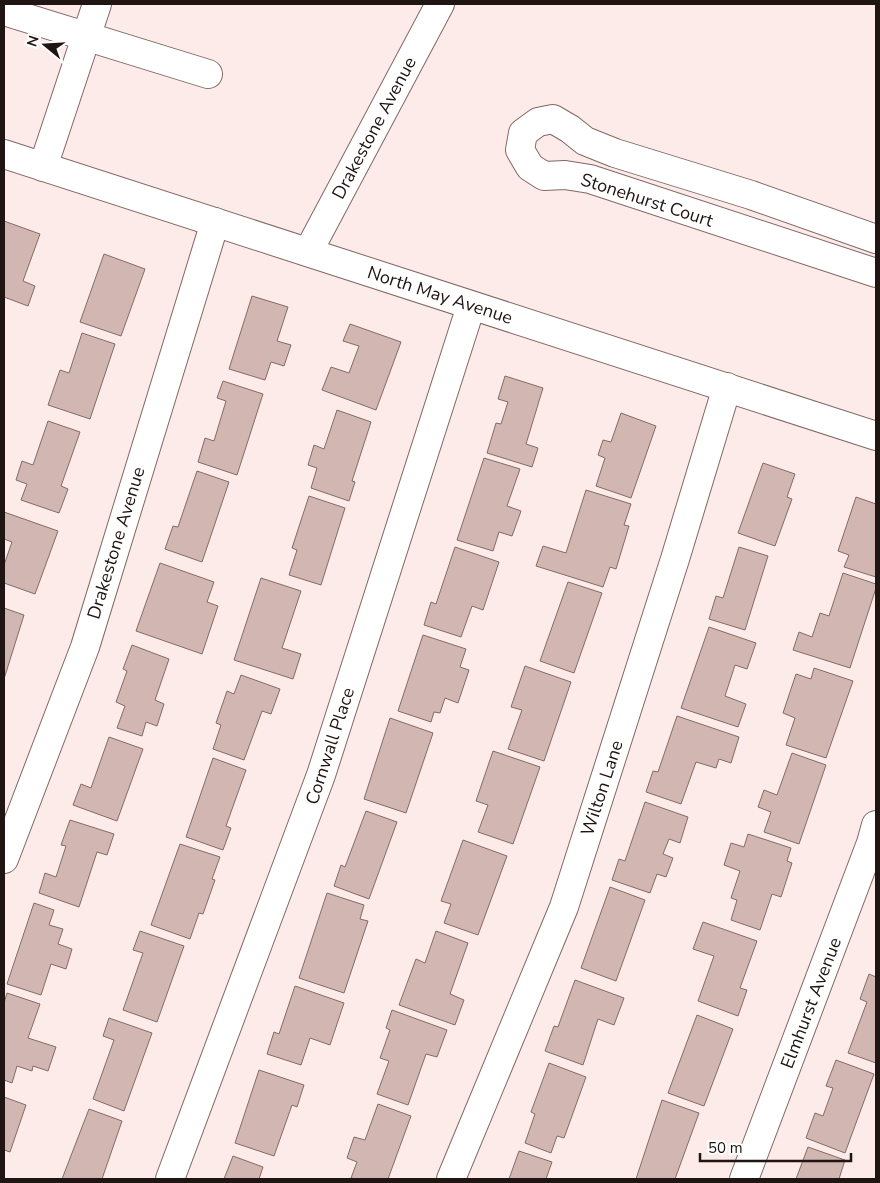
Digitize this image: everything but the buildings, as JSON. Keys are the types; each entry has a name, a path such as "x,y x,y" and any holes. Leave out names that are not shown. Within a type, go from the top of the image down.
{"street":[{"path":"43,167 97,4"},
{"name":"Drakestone Avenue","path":"308,252 440,4"},
{"path":"4,11 208,74"},
{"name":"Stonehurst Court","path":"871,271 590,179 565,175 544,176 530,167 520,150 524,133 538,122 553,119 570,129 585,142 876,238"},
{"path":"590,179 600,147"},
{"name":"North May Avenue","path":"4,154 876,436"},
{"path":"662,204 672,171"},
{"path":"730,226 741,192"},
{"path":"792,246 803,213"},
{"name":"Drakestone Avenue","path":"4,859 84,647 215,222"},
{"path":"871,271 876,238"},
{"name":"Cornwall Place","path":"170,1179 321,775 471,306"},
{"name":"Wilton Lane","path":"451,1179 564,907 675,559 727,387"},
{"name":"Elmhurst Avenue","path":"744,1179 868,852 876,825"}]}
